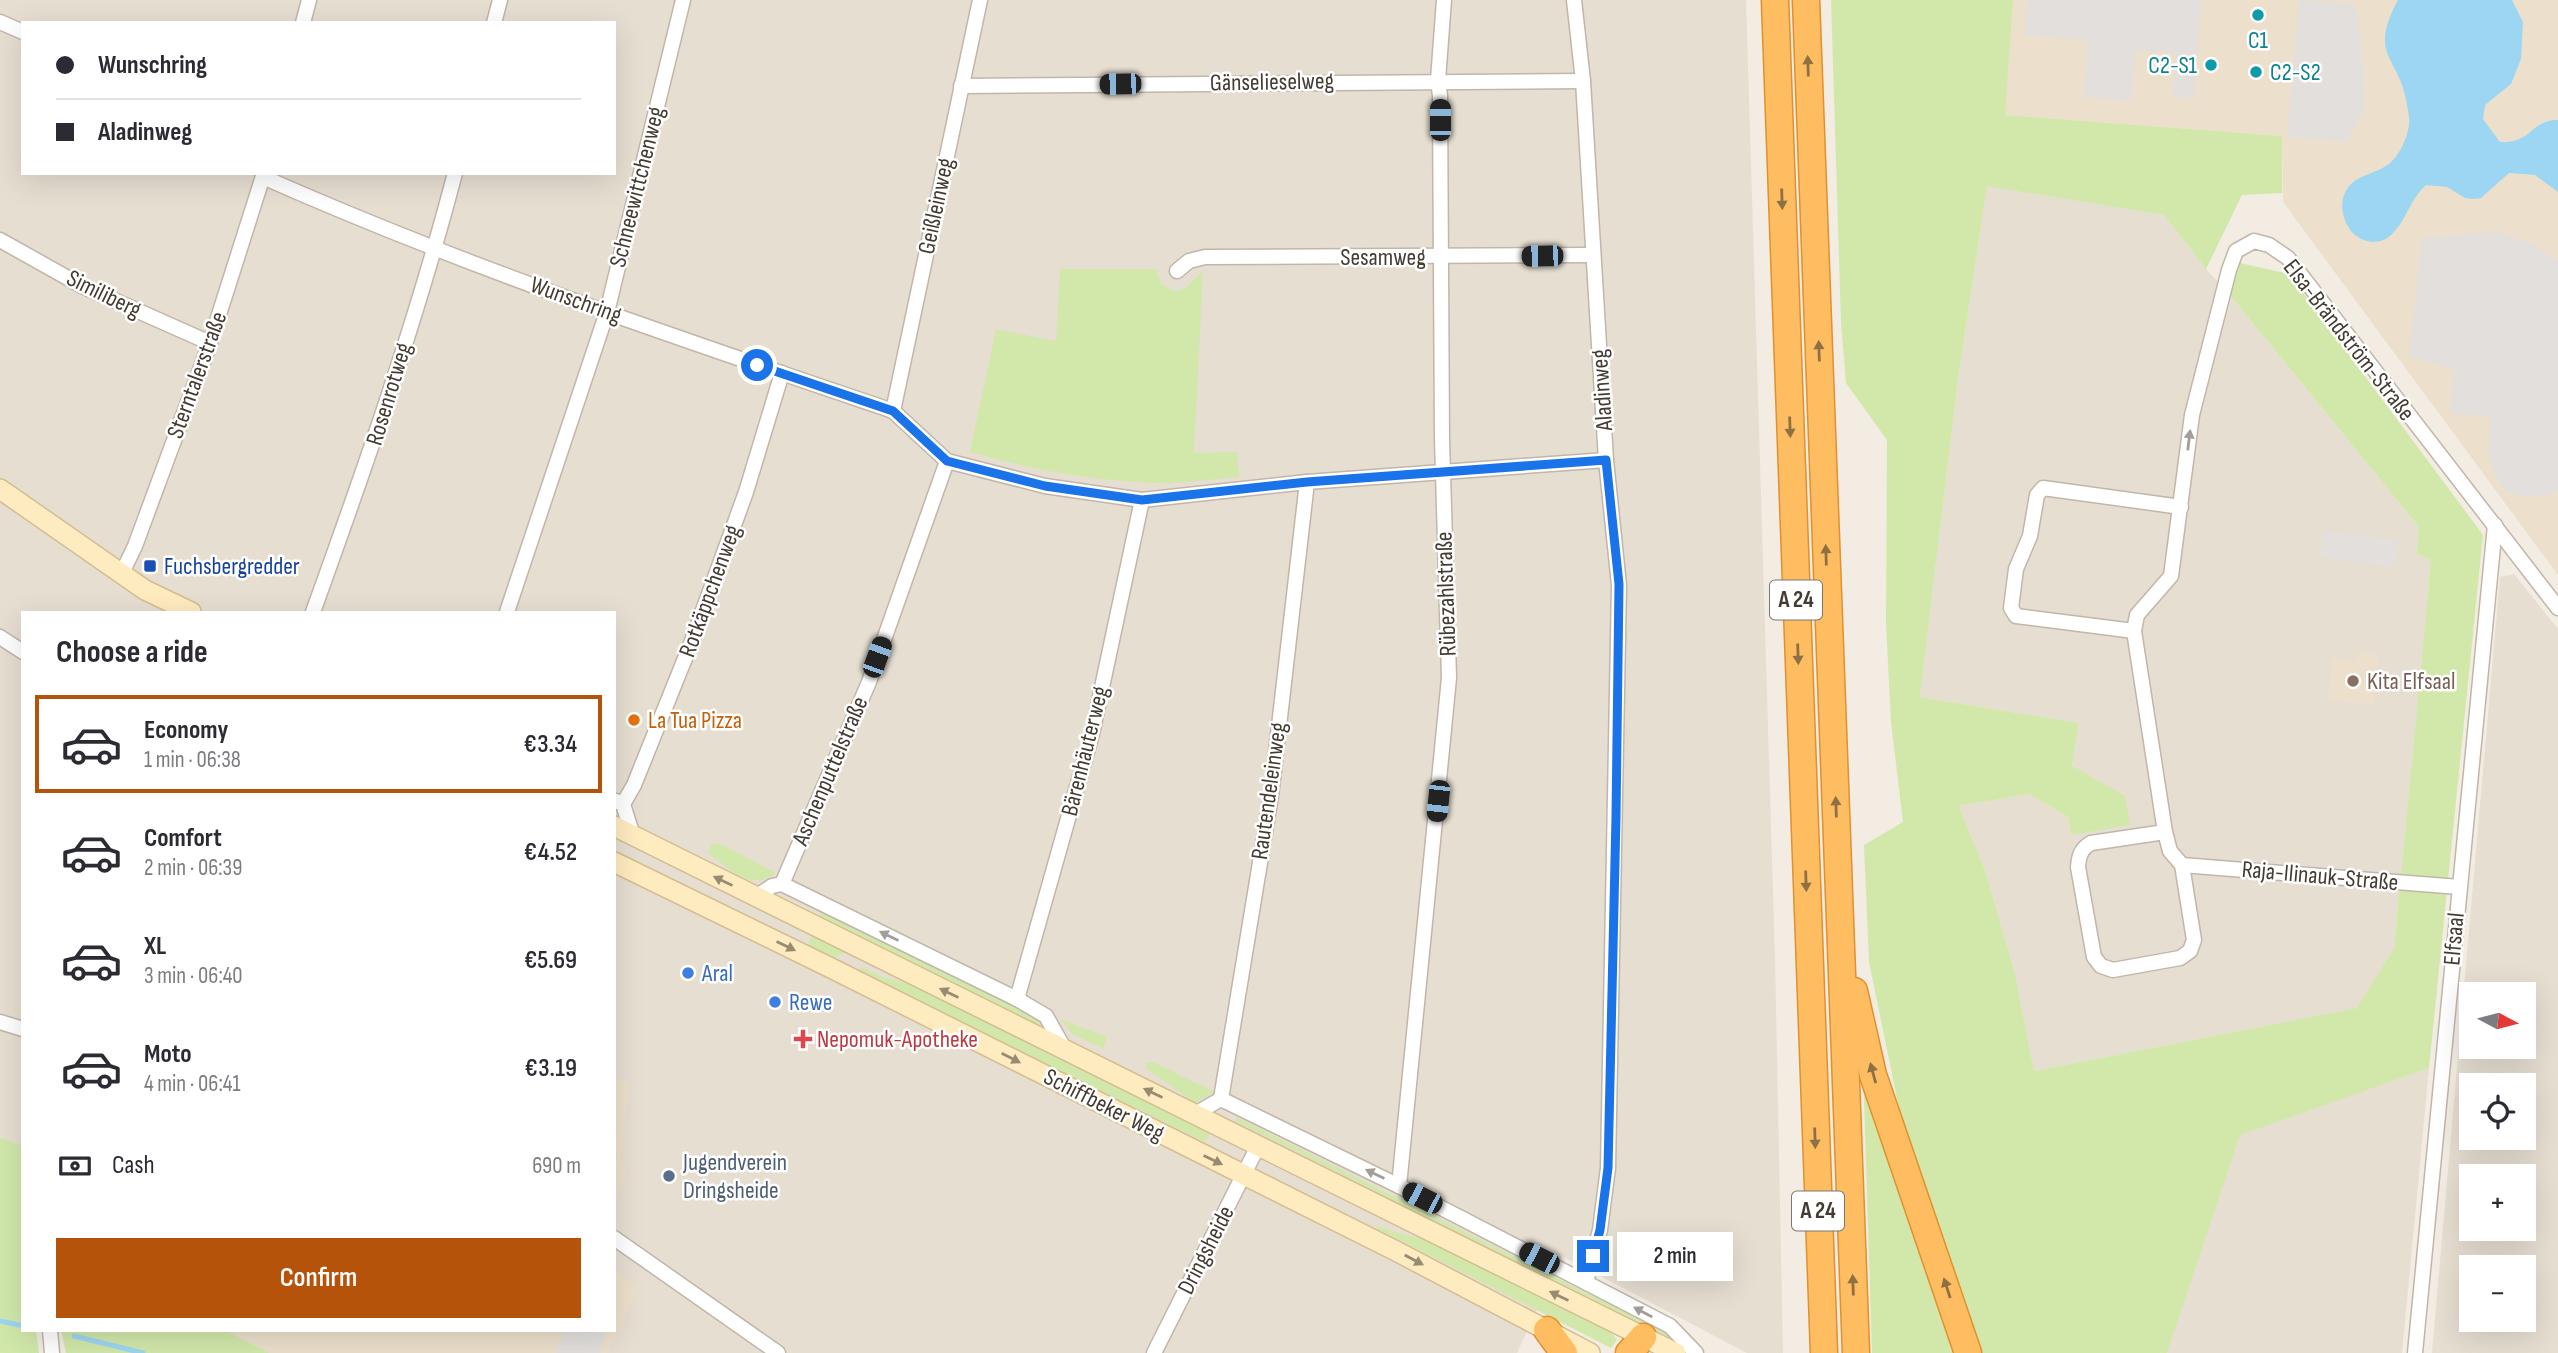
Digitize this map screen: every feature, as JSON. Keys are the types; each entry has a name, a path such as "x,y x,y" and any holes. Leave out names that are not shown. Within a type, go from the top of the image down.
{"highway":[{"name":"A 24","path":"1775,0 1824,1353"},
{"name":"A 24","path":"1806,0 1856,1353"},
{"path":"1840,924 1873,1075 1968,1353"},
{"path":"1547,1331 1564,1353"}],"main road":[{"path":"0,489 145,590 167,611"},
{"path":"145,590 189,611"},
{"name":"Schiffbeker Weg","path":"616,827 1258,1146 1639,1348 1676,1353"},
{"path":"616,857 633,836"},
{"name":"Schiffbeker Weg","path":"616,861 1244,1175 1590,1353"},
{"path":"831,968 871,954"}],"street":[{"path":"304,21 309,0"},
{"path":"495,21 500,0"},
{"name":"Schneewittchenweg","path":"507,611 607,312 683,0"},
{"name":"Geißleinweg","path":"893,411 979,0"},
{"name":"Rübezahlstraße","path":"1399,1186 1449,678 1443,472 1438,80 1444,0"},
{"name":"Aladinweg","path":"1574,0 1583,81 1606,460 1619,584 1608,1168 1600,1230 1586,1282"},
{"path":"0,22 21,31"},
{"name":"Gänselieselweg","path":"961,86 1438,80 1583,81"},
{"name":"Wunschring","path":"264,175 358,219 434,249 893,411"},
{"name":"Sterntalerstraße","path":"121,573 135,546 210,343 264,175"},
{"name":"Rosenrotweg","path":"313,611 372,447 454,175"},
{"name":"Similiberg","path":"0,240 82,286 210,343"},
{"name":"Elsa-Brändström-Straße","path":"2180,507 2192,415 2229,270 2236,251 2254,241 2269,245 2288,258 2558,608"},
{"name":"Sesamweg","path":"1177,271 1189,261 1205,257 1593,255"},
{"name":"Rotkäppchenweg","path":"618,802 634,785 692,641 746,492 782,373"},
{"path":"893,411 947,461 1045,486 1142,500 1307,482 1606,460"},
{"name":"Aschenputtelstraße","path":"782,884 869,682 947,461"},
{"name":"Rautendeleinweg","path":"1220,1099 1270,796 1307,482"},
{"path":"2134,631 2016,616 2011,608 2017,569 2031,536 2036,495 2043,488 2180,507 2171,576 2137,615 2134,631 2165,832 2170,851 2182,865 2194,940 2190,951 2180,958 2113,970 2101,966 2094,957 2078,867 2079,855 2091,843 2165,832"},
{"name":"Bärenhäuterweg","path":"1017,999 1092,734 1142,500"},
{"name":"Elfsaal","path":"2415,1353 2494,525"},
{"path":"0,637 21,651"},
{"path":"618,802 633,836"},
{"name":"Raja-Ilinauk-Straße","path":"2182,865 2459,887"},
{"path":"756,897 772,886 782,884"},
{"name":"Schiffbeker Weg","path":"782,884 1017,999 1046,1016 1065,1050"},
{"path":"0,1022 21,1028"},
{"path":"1220,1099 1399,1186 1670,1326 1696,1353"},
{"name":"Schiffbeker Weg","path":"1195,1114 1220,1099"},
{"name":"Dringsheide","path":"1154,1353 1258,1146"},
{"path":"616,1239 778,1353"},
{"path":"50,1332 52,1353"}],"shaded area":[{"path":"0,0 1746,0 1775,959 1783,1353 1747,1353 1562,1256 1517,1353 270,1353 228,1332 616,1332 616,611 21,611 21,1145 0,1137"},
{"path":"2013,0 2558,0 2558,575 2283,202 2282,136 2004,115"},
{"path":"2027,0 2201,0 2194,99 2173,97 2176,54 2135,50 2131,101 2084,97 2088,40 2025,35"},
{"path":"2299,0 2356,4 2365,107 2347,142 2287,137"},
{"path":"1987,185 2164,215 2419,527 2417,554 2431,560 2394,948 2358,1008 2034,1071 2015,974 1986,873 1959,806 2029,794 2068,817 2071,835 2072,766 2079,723 1920,697 1958,379"},
{"path":"2497,232 2531,243 2558,261 2558,491 2544,496 2523,496 2505,491 2497,479 2488,453 2491,417 2450,413 2454,370 2409,356 2422,238"},
{"path":"2323,531 2399,541 2395,567 2320,557"},
{"path":"2514,574 2558,629 2558,1353 2432,1353 2459,1045 2459,1059 2536,1059 2536,982 2465,982 2500,577"},
{"name":"Kita Elfsaal","path":"2358,652 2379,653 2374,705 2328,700 2332,658 2357,661"},
{"path":"2429,1068 2402,1353 2167,1353 2240,1134"},
{"path":"616,1080 630,1082 620,1159 627,1174 616,1197"},
{"path":"616,1271 639,1288 607,1353 270,1353 228,1332 616,1332"},
{"path":"563,1332 606,1332 600,1353 557,1353"}],"green space":[{"path":"1831,0 2013,0 2005,115 2282,136 2282,193 2242,195 2206,269 2164,215 1987,186 1958,379 1920,697 2079,723 2072,766 2125,796 2130,825 2071,835 2068,817 2029,794 1959,806 1986,873 2015,974 2034,1071 2357,1008 2394,948 2431,560 2417,554 2419,527 2230,295 2240,263 2289,274 2483,535 2429,1068 2240,1135 2167,1353 1981,1353 1904,1132 1869,962 1864,845 1903,822 1891,722 1886,623 1887,440 1846,383 1841,323"},
{"path":"1060,269 1156,269 1161,284 1175,291 1188,286 1203,272 1194,453 1237,452 1239,477 1173,483 1129,482 1060,473 970,452 996,329 1056,341"},
{"path":"719,843 775,873 774,875 756,880 740,876 708,853 711,845"},
{"path":"823,911 1046,1022 1043,1029 819,916"},
{"path":"812,936 846,952 832,959 807,946"},
{"path":"864,968 885,978 918,986 1210,1133 1205,1142 855,970"},
{"path":"1060,1019 1107,1037 1103,1049 1073,1034"},
{"path":"1153,1062 1214,1092 1195,1103 1146,1068 1147,1063"},
{"path":"1863,1068 1960,1353 1872,1353"},
{"path":"1236,1117 1673,1336 1672,1339 1235,1121"},
{"path":"0,1137 21,1145 21,1332 36,1332 39,1353 0,1353"},
{"path":"1378,1226 1428,1240 1609,1329 1617,1340 1611,1348 1376,1228"},
{"path":"61,1332 228,1332 270,1353 66,1353"}],"water":[{"path":"2398,0 2512,0 2523,22 2521,59 2511,84 2485,105 2483,119 2500,142 2519,139 2542,124 2558,120 2558,192 2535,175 2509,173 2481,198 2465,198 2447,187 2426,185 2398,228 2388,237 2371,242 2351,231 2344,218 2342,204 2346,191 2356,180 2394,159 2409,126 2403,89 2385,45 2389,19"}],"waterway":[{"path":"0,1321 19,1325"},
{"path":"74,1336 143,1353"}],"place":[{"name":"C1","path":"2258,15"},
{"name":"C2-S1","path":"2211,65"},
{"name":"C2-S2","path":"2256,72"},
{"name":"Fuchsbergredder","path":"150,566"},
{"name":"Kita Elfsaal","path":"2353,681"},
{"name":"La Tua Pizza","path":"634,720"},
{"name":"Aral","path":"688,973"},
{"name":"Rewe","path":"775,1002"},
{"name":"Nepomuk-Apotheke","path":"803,1039"},
{"name":"Jugendverein Dringsheide","path":"669,1176"}],"route":[{"path":"757,365 893,411 947,461 1045,486 1142,500 1307,482 1606,460 1619,584 1616,817 1608,1168 1600,1230 1593,1256"}]}
